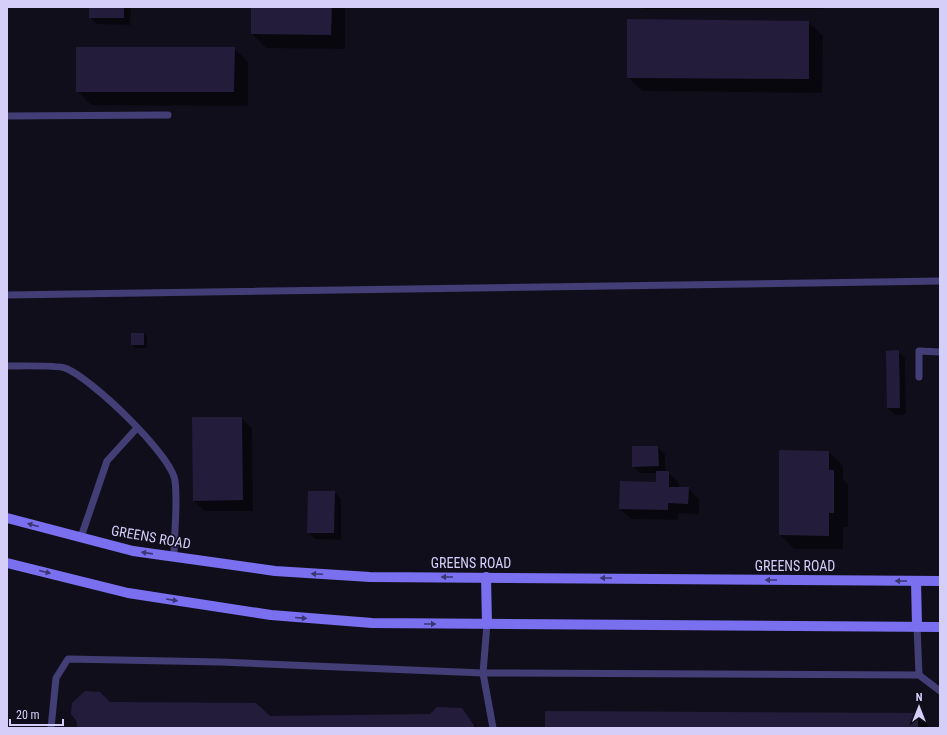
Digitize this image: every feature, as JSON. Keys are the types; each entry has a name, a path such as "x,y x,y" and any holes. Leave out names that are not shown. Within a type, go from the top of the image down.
{"main road":[{"name":"GREENS ROAD","path":"7,518 133,551 275,571 370,576 940,581"},
{"path":"7,563 128,593 271,615 372,624 940,626"},
{"path":"486,577 487,624"},
{"path":"916,581 917,626"}],"lane":[{"path":"7,116 168,115"},
{"path":"7,295 940,280"},
{"path":"920,377 919,351 940,352"},
{"path":"7,366 64,367 90,384 137,428 166,459 175,480 174,556"},
{"path":"81,537 107,461 137,428"},
{"path":"487,624 483,673 493,728"},
{"path":"917,626 919,674"},
{"path":"50,728 56,678 68,660 220,662 483,673 919,674 940,691"}],"building":[{"path":"89,7 124,7 124,18 89,18"},
{"path":"251,7 332,7 331,35 251,34"},
{"path":"627,19 809,21 809,79 627,78"},
{"path":"76,47 235,47 234,92 76,92"},
{"path":"131,333 144,333 144,345 131,345"},
{"path":"899,350 900,408 887,408 886,351"},
{"path":"192,417 242,417 243,500 193,501"},
{"path":"632,446 658,446 659,466 632,467"},
{"path":"779,450 829,451 829,470 834,470 834,513 829,513 829,536 779,535"},
{"path":"656,471 669,471 669,487 689,487 688,504 668,503 668,510 619,509 620,481 656,482"},
{"path":"308,491 335,491 334,533 307,533"},
{"path":"85,691 100,692 110,702 256,703 270,716 430,714 437,707 462,708 474,725 474,728 77,728 77,722 71,714 72,703"},
{"path":"545,711 918,713 918,728 545,728"}]}
